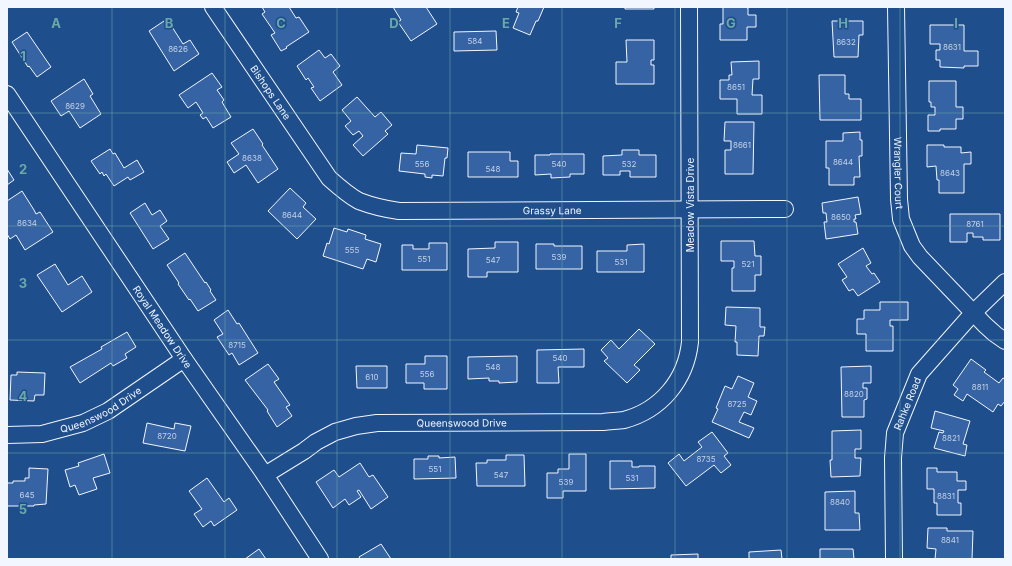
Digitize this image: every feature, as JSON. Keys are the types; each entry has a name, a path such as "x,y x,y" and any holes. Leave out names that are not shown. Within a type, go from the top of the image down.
{"street":[{"name":"Bishops Lane","path":"213,7 329,178"},
{"name":"Meadow Vista Drive","path":"665,396 681,375 690,349 689,7"},
{"name":"Wrangler Court","path":"896,7 898,161 901,219 912,246 920,257 973,313 995,334 1005,341"},
{"name":"Royal Meadow Drive","path":"7,94 184,359 265,475 320,559"},
{"name":"Grassy Lane","path":"329,178 344,191 360,201 379,208 399,211 786,209"},
{"name":"Rahke Road","path":"894,559 893,458 895,433 920,374 973,313 1005,282"},
{"name":"Queenswood Drive","path":"7,435 42,434 83,424 108,411 184,359"},
{"name":"Queenswood Drive","path":"265,475 335,432 356,426 377,423 617,421 649,409 665,396"}],"building":[{"path":"262,7 289,7 296,18 299,17 309,32 281,51 271,35 275,33 262,14 265,12"},
{"path":"393,7 426,7 437,24 411,41 398,22 401,20"},
{"path":"518,7 544,7 530,35 513,28 519,13 516,12"},
{"path":"625,7 654,7 654,9 625,9"},
{"path":"723,7 747,7 748,15 756,15 756,27 747,27 747,40 720,40 720,24 723,24"},
{"path":"167,19 183,44 190,40 199,54 174,71 149,31"},
{"path":"832,21 863,21 863,35 859,35 858,57 834,57"},
{"path":"930,25 964,25 964,51 978,51 978,66 964,66 964,68 940,67 940,60 936,60 936,50 940,50 940,44 930,44"},
{"path":"496,31 497,50 454,51 454,32"},
{"path":"27,32 51,67 37,77 29,66 28,67 12,42"},
{"path":"626,40 654,40 654,60 651,60 651,65 654,65 654,84 616,84 616,62 627,62"},
{"path":"319,50 325,58 331,54 340,66 333,72 342,85 320,101 311,88 314,87 308,78 306,80 297,66"},
{"path":"759,61 759,79 753,79 752,95 762,95 762,114 737,114 737,99 720,99 720,80 729,80 729,75 732,75 731,62"},
{"path":"212,73 222,87 217,90 224,100 222,102 231,117 213,128 206,117 203,119 200,115 203,113 196,102 188,108 179,95"},
{"path":"819,75 845,75 845,94 849,94 849,99 861,99 861,120 820,120"},
{"path":"84,79 93,94 90,96 101,114 80,128 69,111 61,116 51,101"},
{"path":"929,81 956,81 956,107 963,107 963,119 956,119 956,129 928,131 928,115 935,115 935,107 931,107 931,102 929,102"},
{"path":"357,97 375,117 381,112 392,125 385,131 388,134 363,156 353,145 363,136 359,131 353,135 345,126 351,121 342,110"},
{"path":"725,122 754,122 753,174 725,174 725,150 731,150 731,141 724,141"},
{"path":"253,129 278,169 258,183 246,165 234,173 227,162 239,154 231,143"},
{"path":"860,132 860,140 862,140 862,156 859,156 860,177 854,177 854,185 829,185 829,168 826,168 826,141 843,141 843,133"},
{"path":"417,145 448,148 443,176 432,175 432,178 425,177 425,174 399,171 401,153 416,154"},
{"path":"927,145 961,147 961,153 971,152 971,164 964,164 964,193 939,193 939,180 937,180 936,166 927,167"},
{"path":"110,149 113,154 115,153 124,168 137,160 144,172 130,180 128,177 114,186 106,174 104,176 102,172 100,174 91,161"},
{"path":"622,150 639,150 639,155 656,155 656,177 630,177 630,171 620,171 620,175 603,175 603,156 622,155"},
{"path":"468,152 510,152 510,161 518,161 518,177 468,177"},
{"path":"584,154 584,174 570,174 570,177 551,178 551,174 535,175 535,155"},
{"path":"7,169 14,180 7,185"},
{"path":"290,188 306,203 303,207 316,219 297,239 268,211"},
{"path":"22,191 36,214 40,212 53,232 25,250 16,235 10,239 7,234 7,201"},
{"path":"858,197 861,214 855,215 856,219 854,219 854,222 856,222 858,234 826,239 824,222 827,222 826,213 823,213 822,203"},
{"path":"145,203 152,215 160,210 167,221 160,226 169,239 153,249 130,213"},
{"path":"950,214 1000,214 1000,240 983,240 983,237 973,237 973,233 967,233 967,242 950,242"},
{"path":"334,228 347,232 348,229 366,235 365,239 381,244 376,262 367,259 363,269 323,256"},
{"path":"721,241 754,241 755,256 761,256 761,275 755,275 755,291 732,291 732,268 734,268 734,261 721,261"},
{"path":"495,242 518,242 518,272 487,272 487,277 468,277 468,249 495,248"},
{"path":"429,243 447,243 447,270 402,270 402,245 413,245 413,249 429,249"},
{"path":"536,244 554,244 554,246 582,246 582,269 536,269"},
{"path":"644,244 644,272 597,272 597,251 627,251 627,245"},
{"path":"863,248 871,263 866,266 872,274 874,273 880,282 858,296 853,289 849,291 842,280 847,277 838,264"},
{"path":"185,253 205,283 206,282 216,300 198,311 178,284 179,283 167,265"},
{"path":"55,264 68,285 82,276 92,292 62,312 37,275"},
{"path":"880,302 908,302 908,320 890,320 890,326 893,326 893,351 866,351 866,334 857,334 857,319 864,319 864,310 880,310"},
{"path":"726,307 760,308 760,327 765,327 764,336 759,336 758,356 737,355 737,342 735,342 736,326 725,325"},
{"path":"228,310 237,324 239,323 258,353 239,365 232,353 229,355 217,337 223,334 214,320"},
{"path":"639,329 655,344 634,365 640,370 627,383 604,361 608,358 601,350 611,340 619,349"},
{"path":"127,332 136,347 125,354 127,358 113,366 111,363 80,383 70,367 102,349 101,347"},
{"path":"584,349 584,367 558,367 559,383 537,383 537,350"},
{"path":"425,356 447,356 447,389 424,389 424,383 406,383 406,364 425,364"},
{"path":"517,356 517,382 499,383 499,381 489,381 489,378 468,379 468,357"},
{"path":"971,359 986,370 984,372 999,383 1003,378 1005,379 1005,401 1001,406 998,404 993,412 967,394 963,401 954,395 958,389 953,385"},
{"path":"268,364 279,379 274,382 290,405 286,407 292,416 277,427 267,411 268,410 245,380"},
{"path":"356,366 387,366 387,388 357,388"},
{"path":"871,366 871,383 863,383 863,388 867,388 867,399 864,400 864,417 842,417 841,367"},
{"path":"17,372 45,373 44,395 35,395 34,401 10,400 11,375 17,375"},
{"path":"738,376 754,383 748,397 757,401 751,415 744,412 739,422 754,428 749,438 712,422 718,409 716,408 725,386 732,389"},
{"path":"935,411 970,421 963,444 967,445 965,456 934,448 939,432 943,433 944,431 931,428"},
{"path":"147,423 174,429 175,423 191,426 185,451 143,443"},
{"path":"861,430 861,449 855,449 855,458 861,458 860,476 831,477 830,460 832,460 832,431"},
{"path":"712,432 728,453 724,456 731,465 721,473 714,465 686,486 668,463 679,454 684,461 702,447 698,442"},
{"path":"104,454 110,473 93,478 97,489 79,495 75,485 70,487 65,470 79,466 78,463"},
{"path":"569,454 586,454 586,491 563,491 563,498 547,498 547,473 558,473 558,469 569,469"},
{"path":"506,455 524,455 525,486 477,486 476,463 487,463 487,460 506,460"},
{"path":"428,456 439,456 439,458 455,457 456,478 414,479 414,459 428,459"},
{"path":"610,461 632,461 632,467 655,466 655,488 610,489"},
{"path":"360,463 369,477 373,475 388,497 371,509 359,490 357,491 361,497 349,505 345,499 333,508 316,482 334,470 339,477"},
{"path":"29,468 48,469 46,504 34,506 7,506 7,483 13,483 13,481 25,481 25,478 29,478"},
{"path":"927,468 937,468 937,472 957,472 957,481 966,481 966,490 958,490 958,503 961,503 961,515 937,515 937,503 934,503 934,489 927,489"},
{"path":"207,478 224,502 229,498 237,510 214,526 211,521 203,527 194,514 202,509 189,491"},
{"path":"855,491 855,513 859,513 860,530 825,530 825,492"},
{"path":"928,528 947,528 947,531 973,531 972,559 935,559 936,549 927,548"},
{"path":"381,544 391,559 360,559 359,557"},
{"path":"259,549 266,559 245,559"},
{"path":"820,549 853,549 854,559 820,559"},
{"path":"781,550 782,559 749,559 749,552"},
{"path":"698,554 698,559 671,559 671,555"}]}
